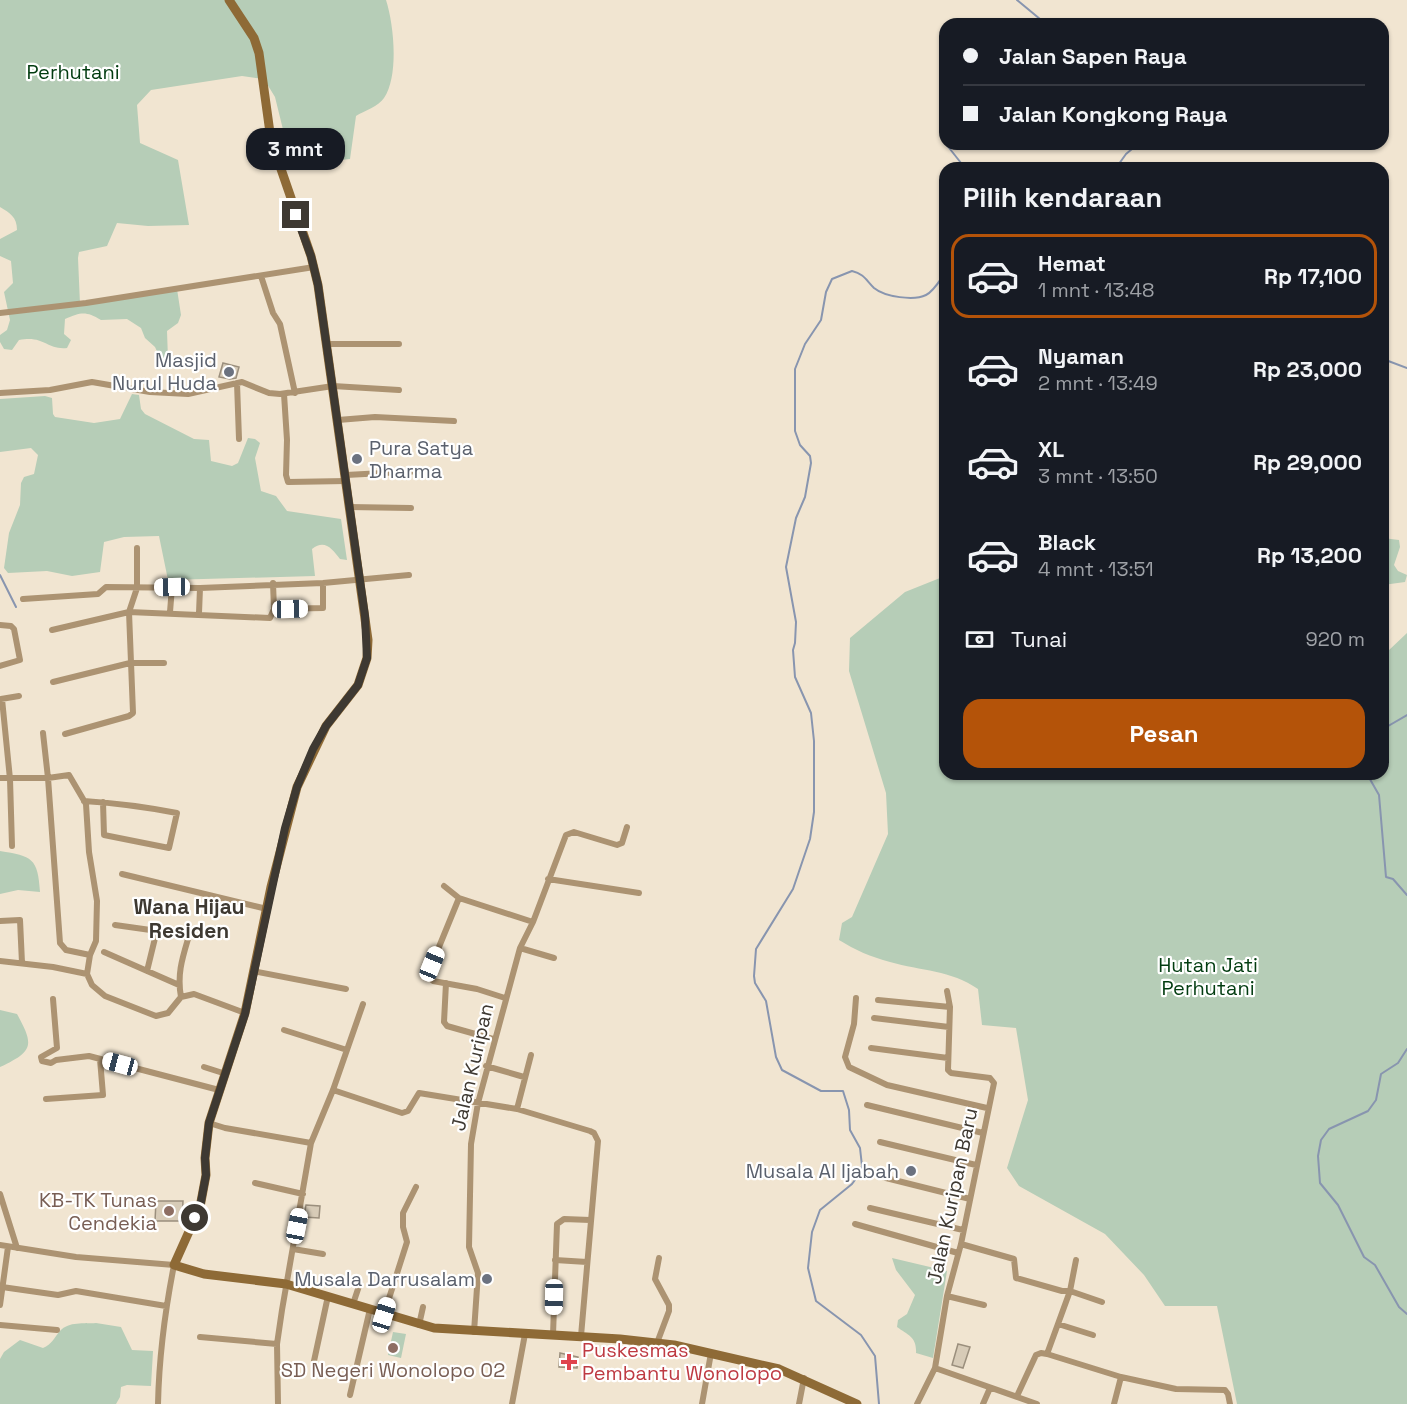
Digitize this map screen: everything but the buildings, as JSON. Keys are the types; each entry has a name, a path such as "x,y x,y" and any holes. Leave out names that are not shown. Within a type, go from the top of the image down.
{"street":[{"path":"158,1404 166,1306 174,1265 200,1207 206,1175 205,1158 209,1123 245,1014 285,828 305,768 326,726 358,685 363,672 368,640 327,344 314,267 271,140 259,53 254,38 229,0"},
{"path":"0,313 314,267"},
{"path":"261,276 273,314 280,324 295,393"},
{"path":"327,344 399,344"},
{"path":"0,393 57,389 92,382 150,392 188,394 247,382 269,393 284,394 333,386 399,390"},
{"path":"237,383 239,439"},
{"path":"284,394 288,482 421,471"},
{"path":"338,420 375,417 454,421"},
{"path":"350,507 411,508"},
{"path":"65,734 129,716 133,712 129,612 136,588 137,548"},
{"path":"23,598 98,594 106,587 200,588 273,583 323,583 409,575"},
{"path":"52,630 129,612 200,613 270,618 274,609 273,583"},
{"path":"274,609 323,608 323,583"},
{"path":"170,612 172,587"},
{"path":"200,588 200,613"},
{"path":"0,625 11,626 14,629 20,660 0,666"},
{"path":"53,682 130,663 164,663"},
{"path":"12,846 10,779 1,699 19,696"},
{"path":"43,733 60,943 66,950 90,955"},
{"path":"0,778 48,778 69,775 85,802 89,852 97,901 96,941 90,955 87,974 93,985 105,996 156,1016 168,1013 181,996 194,993 245,1014"},
{"path":"85,802 103,802 177,813 169,848 104,835 103,802"},
{"name":"Jalan Kuripan","path":"474,1332 478,1273 468,1247 471,1144 486,1066 520,948 533,922 567,835 574,832 620,845 627,827"},
{"path":"122,874 267,909"},
{"path":"548,879 639,893"},
{"path":"444,886 459,898 533,922"},
{"path":"459,898 430,971 430,978 433,981 477,989 505,998"},
{"path":"0,921 20,920 22,963"},
{"path":"115,925 183,934 188,937 181,961 179,985 181,996"},
{"path":"147,971 157,930"},
{"path":"520,948 554,958"},
{"path":"104,952 179,985"},
{"path":"0,961 53,967 87,974"},
{"path":"253,971 346,989"},
{"path":"446,983 444,1022 447,1026 493,1039"},
{"path":"872,1048 948,1058 950,1007 947,991"},
{"path":"856,998 854,1024 845,1057 849,1067 887,1085 987,1108"},
{"path":"53,999 57,1048 41,1057 42,1061 51,1063 56,1060 89,1056 219,1090"},
{"path":"878,1000 950,1007"},
{"path":"278,1404 278,1344 286,1284 311,1143 333,1090 363,1004"},
{"path":"874,1018 949,1027"},
{"path":"284,1030 347,1050"},
{"path":"517,1109 531,1055"},
{"name":"Jalan Kuripan Baru","path":"917,1404 935,1368 947,1296 961,1244 987,1108 994,1083 992,1079 951,1073 947,1068 948,1058"},
{"path":"46,1100 103,1095 100,1059"},
{"path":"486,1066 524,1077"},
{"path":"204,1067 226,1074"},
{"path":"333,1090 402,1113 408,1111 419,1093 517,1109 590,1131 597,1136 581,1336"},
{"path":"867,1106 983,1133"},
{"path":"209,1123 225,1128 311,1143"},
{"path":"880,1142 976,1165"},
{"path":"886,1178 970,1199"},
{"path":"255,1184 303,1194"},
{"path":"384,1315 407,1242 403,1227 403,1213 416,1187"},
{"path":"0,1194 17,1248"},
{"path":"870,1208 963,1230"},
{"path":"553,1335 555,1260 559,1221 590,1220"},
{"path":"855,1224 958,1253"},
{"path":"961,1244 1014,1259 1016,1278 1070,1291 1102,1302"},
{"path":"0,1245 76,1257 174,1265 225,1277 286,1284 419,1325 474,1332 581,1336 657,1342 748,1361 804,1378 857,1404"},
{"path":"0,1305 8,1247"},
{"path":"293,1249 323,1254"},
{"path":"657,1342 669,1311 669,1305 655,1279 659,1258"},
{"path":"555,1260 587,1262"},
{"path":"1047,1354 1070,1291 1076,1260"},
{"path":"353,1304 359,1286"},
{"path":"2,1287 58,1295 76,1291 166,1306"},
{"path":"314,1361 328,1296"},
{"path":"947,1296 984,1305"},
{"path":"419,1325 423,1307"},
{"path":"350,1395 370,1309"},
{"path":"1058,1324 1093,1335"},
{"path":"0,1325 57,1330"},
{"path":"512,1404 525,1334"},
{"path":"200,1337 278,1344"},
{"path":"702,1404 711,1353"},
{"path":"1017,1396 1036,1354 1047,1354 1121,1377 1176,1389 1225,1390 1230,1404"},
{"path":"935,1368 1036,1404"},
{"path":"1114,1404 1121,1377"},
{"path":"799,1404 804,1378"},
{"path":"983,1404 990,1388"}],"green space":[{"name":"Perhutani","path":"0,0 386,0 393,36 392,77 382,101 356,116 350,159 312,163 290,158 275,97 264,79 242,76 151,90 137,105 140,143 178,160 189,225 148,226 117,223 107,246 79,252 80,304 177,289 181,315 178,323 167,331 168,359 161,360 155,347 145,338 141,328 127,319 101,320 83,314 65,319 64,334 71,340 67,348 54,347 35,339 28,339 19,340 12,350 4,349 0,342 0,335 7,330 10,320 4,292 13,283 11,261 0,256 0,239 17,230 12,216 0,207"},
{"path":"132,394 139,395 141,409 145,414 194,439 209,440 211,461 232,466 238,463 248,438 255,439 260,443 255,458 261,491 276,496 287,511 341,519 347,560 340,559 328,546 321,545 312,549 315,576 168,580 159,536 124,537 104,542 100,572 72,576 47,571 8,573 4,568 9,533 20,505 21,483 24,477 34,474 38,455 31,448 0,452 0,399 45,396 52,398 55,417 94,423 120,419"},
{"path":"1389,539 1399,540 1400,547 1394,565 1398,571 1407,575 1405,582 1389,584"},
{"name":"Hutan Jati Perhutani","path":"939,578 939,780 1389,780 1389,650 1407,633 1407,1404 1237,1404 1217,1306 1165,1306 1144,1275 1105,1234 1019,1186 1007,1168 1028,1100 1016,1028 982,1025 978,989 968,983 946,974 876,958 839,940 842,923 852,917 888,834 886,793 849,671 850,638 905,592"},
{"path":"0,851 26,857 35,865 40,892 18,890 0,894"},
{"path":"0,1010 17,1014 26,1033 28,1046 19,1056 0,1067"},
{"path":"892,1258 947,1271 933,1358 916,1353 913,1340 897,1327 898,1320 907,1314 915,1295 896,1270"},
{"path":"96,1323 121,1327 132,1350 153,1351 151,1386 121,1387 120,1397 116,1404 0,1404 0,1359 4,1352 20,1340 43,1348 68,1326"},
{"path":"393,1332 406,1334 401,1358 388,1355"}],"waterway":[{"path":"1017,0 1039,18"},
{"path":"951,150 960,162"},
{"path":"1120,162 1131,150"},
{"path":"879,1404 875,1356 861,1335 816,1301 808,1268 812,1232 820,1210 852,1184 862,1166 860,1148 850,1130 849,1110 843,1091 821,1091 782,1070 776,1057 766,1001 755,983 754,976 756,949 793,889 810,839 814,812 814,741 811,713 795,677 793,650 796,622 786,567 796,518 805,497 811,463 810,456 800,445 795,431 795,369 805,344 821,320 826,292 832,279 852,271 856,272 879,291 907,298 926,295 939,282"},
{"path":"1389,361 1407,368"},
{"path":"0,575 16,607"},
{"path":"1389,726 1407,715"},
{"path":"1370,780 1379,795 1386,877 1393,879 1407,895"},
{"path":"1407,1049 1398,1063 1381,1074 1376,1100 1368,1111 1329,1129 1321,1140 1318,1156 1320,1183 1338,1205 1364,1257 1375,1265 1399,1307 1407,1314"}],"place":[{"name":"Masjid Nurul Huda","path":"229,372"},
{"name":"Pura Satya Dharma","path":"357,459"},
{"name":"Musala Al Ijabah","path":"911,1171"},
{"name":"KB-TK Tunas Cendekia","path":"169,1211"},
{"name":"Musala Darrusalam","path":"487,1279"},
{"name":"SD Negeri Wonolopo 02","path":"393,1348"},
{"name":"Puskesmas Pembantu Wonolopo","path":"569,1362"}],"district":[{"name":"Wana Hijau Residen","path":"189,919"}],"route":[{"path":"195,1218 200,1207 206,1175 205,1158 209,1123 245,1014 271,887 297,787 313,749 326,726 358,685 367,658 368,640 365,616 318,285 311,256 296,215"}]}
